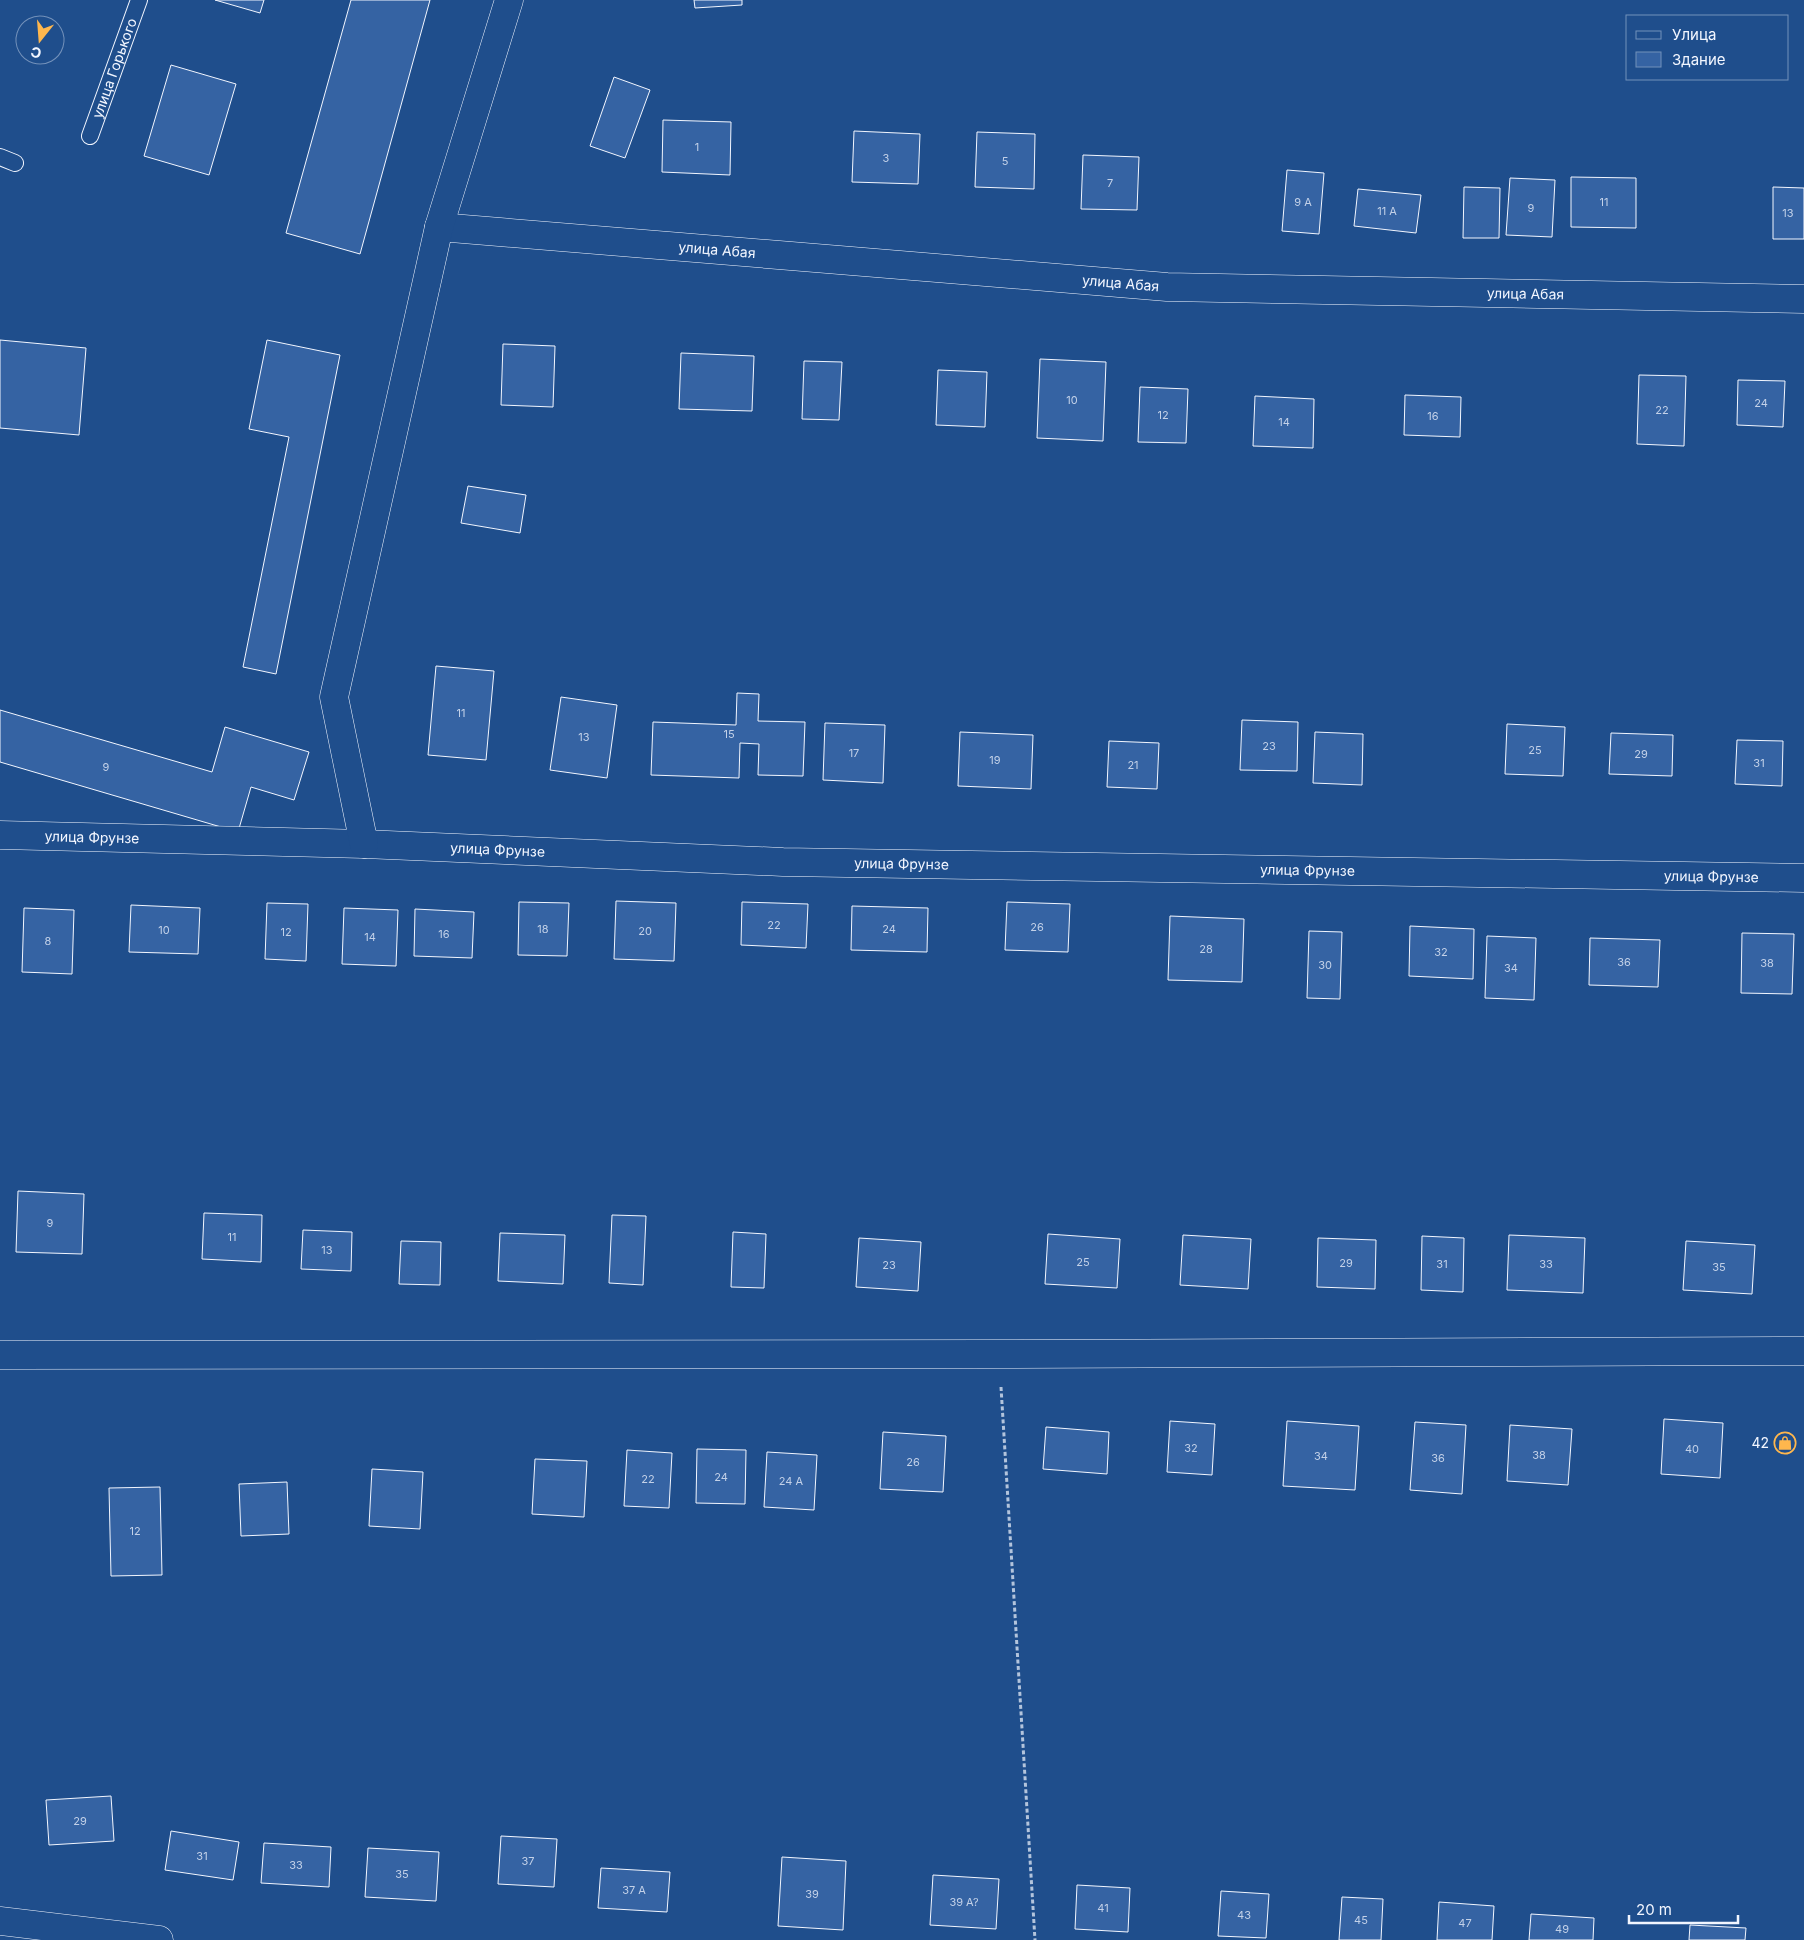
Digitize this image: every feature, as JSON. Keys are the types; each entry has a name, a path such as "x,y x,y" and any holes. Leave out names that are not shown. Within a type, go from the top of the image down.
{"street":[{"path":"364,844 334,696 439,227 508,0"},
{"name":"улица Абая","path":"439,227 1168,287 1804,299"},
{"name":"улица Фрунзе","path":"0,835 364,844 783,862 1804,878"},
{"path":"0,1355 1000,1354 1804,1350"},
{"path":"0,1921 159,1940"}],"lane":[{"name":"улица Горького","path":"90,136 139,0"}],"path":[{"path":"1000,1354 1035,1940"}],"building":[{"path":"215,0 264,0 260,13"},
{"path":"351,0 430,0 360,254 286,233"},
{"path":"694,0 742,0 742,5 695,8"},
{"path":"171,65 236,84 209,175 144,156"},
{"path":"614,77 650,90 625,158 590,146"},
{"path":"663,120 731,122 730,175 662,172"},
{"path":"854,131 920,134 918,184 852,182"},
{"path":"977,132 1035,134 1034,189 975,187"},
{"path":"1083,155 1139,157 1137,210 1081,209"},
{"path":"1287,170 1324,173 1319,234 1282,231"},
{"path":"1571,177 1636,178 1636,228 1571,227"},
{"path":"1510,178 1555,180 1552,237 1506,235"},
{"path":"1464,187 1500,188 1499,238 1463,238"},
{"path":"1773,187 1804,188 1804,239 1773,239"},
{"path":"1358,189 1421,195 1416,233 1354,226"},
{"path":"0,340 86,348 79,435 0,428"},
{"path":"267,340 340,355 276,674 243,667 289,437 249,429"},
{"path":"503,344 555,346 553,407 501,405"},
{"path":"681,353 754,356 752,411 679,409"},
{"path":"1040,359 1106,362 1103,441 1037,438"},
{"path":"804,361 842,362 839,420 802,419"},
{"path":"938,370 987,372 985,427 936,425"},
{"path":"1639,375 1686,376 1684,446 1637,444"},
{"path":"1738,380 1785,381 1783,427 1737,425"},
{"path":"1140,387 1188,389 1186,443 1138,442"},
{"path":"1405,395 1461,397 1460,437 1404,435"},
{"path":"1255,396 1314,399 1313,448 1253,446"},
{"path":"468,486 526,495 520,533 461,523"},
{"path":"436,666 494,671 486,760 428,755"},
{"path":"737,693 759,694 758,721 805,722 803,776 758,775 759,744 740,743 739,778 651,775 653,722 736,725"},
{"path":"561,697 617,705 607,778 550,770"},
{"path":"0,710 212,772 225,727 309,752 294,800 251,787 238,832 0,762"},
{"path":"1242,720 1298,722 1297,771 1240,770"},
{"path":"825,723 885,725 883,783 823,780"},
{"path":"1507,724 1565,727 1563,776 1505,774"},
{"path":"960,732 1033,735 1031,789 958,786"},
{"path":"1315,732 1363,734 1362,785 1313,783"},
{"path":"1611,733 1673,735 1672,776 1609,774"},
{"path":"1737,740 1783,741 1782,786 1735,784"},
{"path":"1109,741 1159,743 1157,789 1107,787"},
{"path":"616,901 676,903 674,961 614,959"},
{"path":"519,902 569,903 567,956 518,955"},
{"path":"742,902 808,904 806,948 741,945"},
{"path":"1007,902 1070,904 1068,952 1005,950"},
{"path":"267,903 308,904 306,961 265,959"},
{"path":"131,905 200,908 198,954 129,952"},
{"path":"852,906 928,908 927,952 851,950"},
{"path":"24,908 74,910 72,974 22,972"},
{"path":"344,908 398,910 396,966 342,964"},
{"path":"415,909 474,912 472,958 414,956"},
{"path":"1170,916 1244,919 1242,982 1168,980"},
{"path":"1410,926 1474,929 1473,979 1409,976"},
{"path":"1309,931 1342,932 1340,999 1307,998"},
{"path":"1742,933 1794,934 1792,994 1741,993"},
{"path":"1487,936 1536,938 1534,1000 1485,998"},
{"path":"1590,938 1660,940 1658,987 1589,985"},
{"path":"18,1191 84,1194 82,1254 16,1252"},
{"path":"204,1213 262,1215 261,1262 202,1259"},
{"path":"612,1215 646,1216 643,1285 609,1283"},
{"path":"303,1230 352,1232 351,1271 301,1269"},
{"path":"733,1232 766,1234 764,1288 731,1287"},
{"path":"500,1233 565,1235 563,1284 498,1281"},
{"path":"1048,1234 1120,1239 1117,1288 1045,1284"},
{"path":"1183,1235 1251,1239 1248,1289 1180,1285"},
{"path":"1509,1235 1585,1238 1583,1293 1507,1290"},
{"path":"1422,1236 1464,1238 1463,1292 1421,1290"},
{"path":"859,1238 921,1242 918,1291 856,1287"},
{"path":"1318,1238 1376,1240 1375,1289 1317,1287"},
{"path":"401,1241 441,1242 440,1285 399,1284"},
{"path":"1686,1241 1755,1245 1752,1294 1683,1290"},
{"path":"1664,1419 1723,1423 1720,1478 1661,1474"},
{"path":"1170,1421 1215,1424 1212,1475 1167,1472"},
{"path":"1287,1421 1359,1426 1355,1490 1283,1486"},
{"path":"1415,1422 1466,1425 1462,1494 1410,1490"},
{"path":"1510,1425 1572,1429 1568,1485 1507,1481"},
{"path":"1046,1427 1109,1432 1107,1474 1043,1469"},
{"path":"883,1432 946,1436 943,1492 880,1489"},
{"path":"697,1449 746,1450 745,1504 696,1503"},
{"path":"627,1450 672,1453 669,1508 624,1506"},
{"path":"767,1452 817,1455 814,1510 764,1507"},
{"path":"535,1459 587,1461 584,1517 532,1514"},
{"path":"372,1469 423,1472 420,1529 369,1526"},
{"path":"287,1482 289,1534 241,1536 239,1484"},
{"path":"160,1487 162,1575 111,1576 109,1488"},
{"path":"111,1796 114,1841 49,1845 46,1800"},
{"path":"171,1831 239,1842 233,1880 165,1870"},
{"path":"501,1836 557,1839 554,1887 498,1884"},
{"path":"264,1843 331,1847 329,1887 261,1883"},
{"path":"368,1848 439,1852 436,1901 365,1897"},
{"path":"782,1857 846,1861 843,1930 778,1926"},
{"path":"601,1868 670,1872 667,1912 598,1908"},
{"path":"933,1875 999,1879 996,1929 930,1925"},
{"path":"1077,1885 1130,1888 1128,1932 1075,1929"},
{"path":"1221,1891 1269,1894 1266,1938 1218,1936"},
{"path":"1342,1897 1383,1899 1381,1940 1339,1940"},
{"path":"1439,1902 1494,1906 1492,1940 1437,1940"},
{"path":"1531,1914 1594,1918 1593,1940 1529,1940"},
{"path":"1690,1925 1746,1928 1745,1940 1689,1940"}],"place":[{"name":"42","path":"1785,1443"}]}
